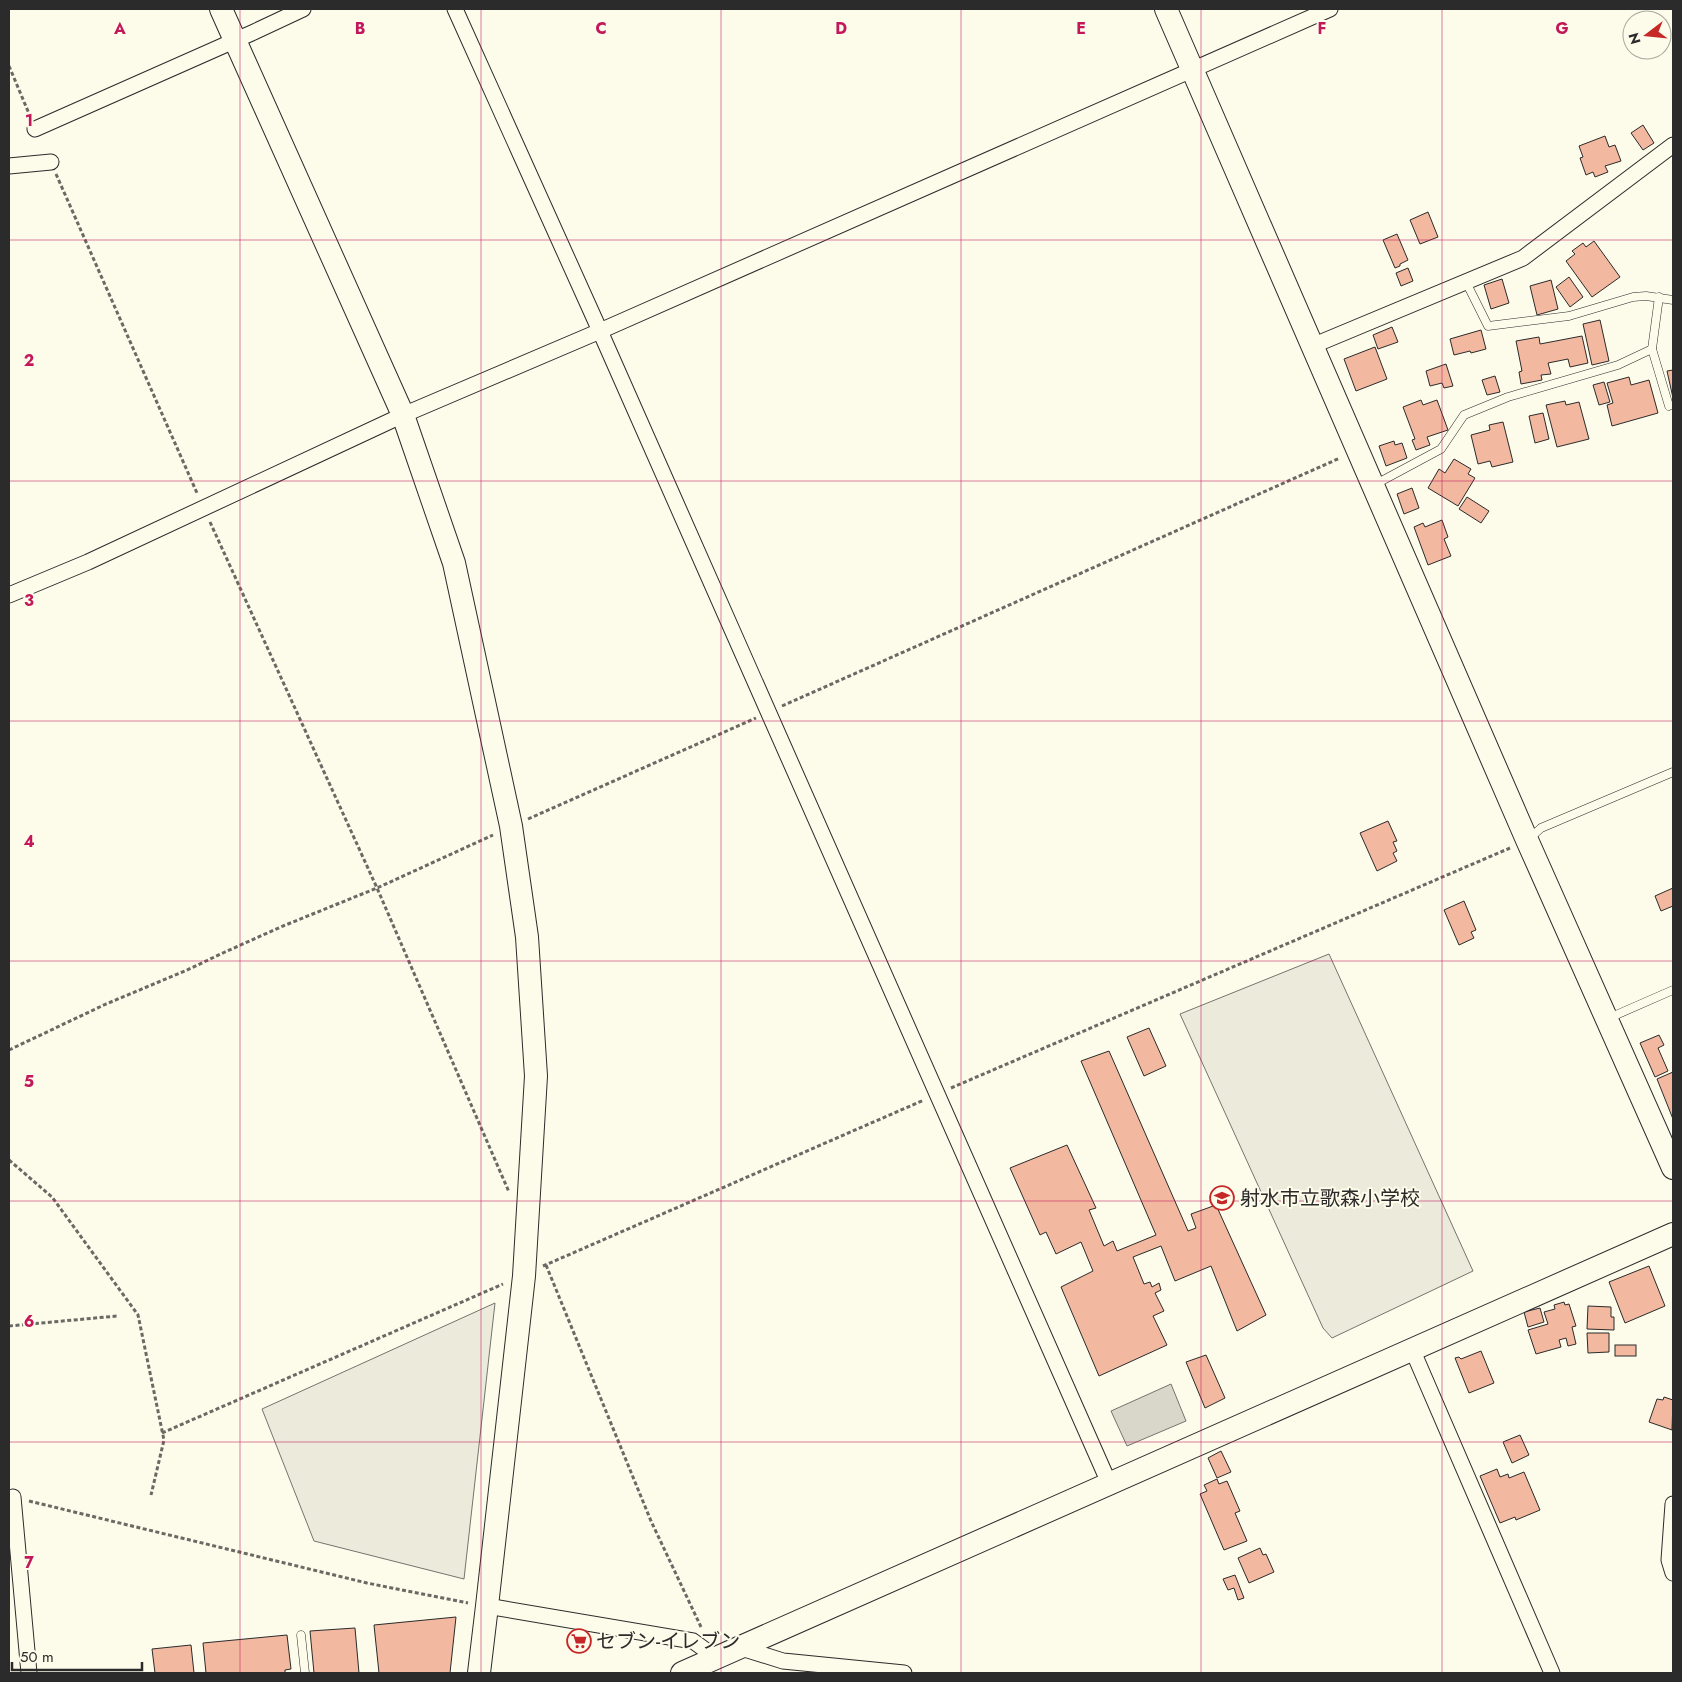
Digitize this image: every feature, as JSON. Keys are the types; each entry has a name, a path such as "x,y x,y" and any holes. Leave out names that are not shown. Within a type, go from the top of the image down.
{"street":[{"path":"222,9 403,414 454,563 511,826 527,937 536,1076 524,1276 478,1673"},
{"path":"35,129 303,9"},
{"path":"455,9 600,331 1109,1483"},
{"path":"1166,9 1527,840 1673,1168"},
{"path":"9,595 88,562 403,414 600,331 1330,9"},
{"path":"1312,346 1523,258 1673,145"},
{"path":"9,166 50,162"},
{"path":"682,1673 718,1665 738,1647 1673,1234"},
{"path":"1412,1349 1552,1673"},
{"path":"13,1497 29,1673"},
{"path":"1673,1504 1669,1560 1673,1573"},
{"path":"487,1606 694,1641 718,1665"},
{"path":"738,1647 784,1661 904,1673"}],"lane":[{"path":"1466,282 1488,326 1569,316 1633,297 1646,296 1673,300"},
{"path":"1659,297 1652,349 1669,406"},
{"path":"1373,486 1441,449 1464,415 1508,397 1618,365 1652,349"},
{"path":"1527,840 1541,828 1673,772"},
{"path":"1607,1019 1673,990"},
{"path":"301,1634 305,1673"}],"path":[{"path":"9,66 35,129"},
{"path":"50,162 203,507 377,888 511,1197"},
{"path":"9,1050 106,1004 377,888 511,826 1357,450"},
{"path":"162,1433 937,1094 1527,840"},
{"path":"9,1160 52,1197 138,1315 164,1440 151,1495"},
{"path":"546,1265 651,1521 718,1665"},
{"path":"9,1326 117,1316"},
{"path":"13,1497 368,1583 487,1606"}],"shaded area":[{"path":"1329,954 1473,1271 1332,1338 1323,1328 1180,1014"},
{"path":"495,1303 464,1579 314,1541 262,1409"},
{"path":"1171,1384 1186,1421 1127,1446 1111,1411"}],"building":[{"path":"1643,125 1654,143 1643,150 1631,133"},
{"path":"1605,136 1609,147 1615,145 1621,161 1605,166 1608,172 1595,177 1593,172 1586,175 1580,158 1583,157 1579,146"},
{"path":"1428,212 1438,237 1420,244 1410,220"},
{"path":"1397,234 1408,260 1395,268 1383,240"},
{"path":"1594,241 1620,277 1592,297 1566,261 1575,254 1572,251 1583,243 1586,247"},
{"path":"1408,268 1413,281 1401,286 1396,273"},
{"path":"1569,277 1583,297 1570,307 1556,287"},
{"path":"1502,279 1509,303 1491,309 1484,285"},
{"path":"1551,280 1558,309 1537,315 1530,286"},
{"path":"1600,320 1609,361 1592,365 1583,324"},
{"path":"1392,327 1398,342 1378,349 1373,335"},
{"path":"1481,330 1486,349 1454,355 1450,339"},
{"path":"1582,336 1588,363 1570,367 1568,359 1548,363 1551,374 1541,375 1542,380 1521,384 1519,372 1522,371 1516,341 1539,337 1540,344"},
{"path":"1375,347 1387,379 1356,391 1344,359"},
{"path":"1446,364 1453,386 1444,388 1442,383 1430,386 1426,371"},
{"path":"1673,370 1673,398 1667,371"},
{"path":"1495,376 1500,392 1487,395 1482,380"},
{"path":"1629,377 1631,385 1649,380 1658,413 1612,426 1607,405 1613,403 1607,383"},
{"path":"1604,382 1610,402 1599,405 1593,385"},
{"path":"1421,400 1423,405 1437,400 1448,430 1427,437 1430,445 1416,450 1412,440 1415,439 1403,407"},
{"path":"1565,401 1566,405 1579,402 1589,439 1557,447 1546,405"},
{"path":"1543,413 1549,439 1535,443 1529,416"},
{"path":"1503,422 1513,462 1492,467 1490,461 1478,464 1471,435 1490,430 1489,425"},
{"path":"1394,441 1395,445 1402,443 1407,458 1386,466 1379,446"},
{"path":"1454,459 1471,469 1468,474 1475,478 1458,506 1428,488 1439,469 1445,473"},
{"path":"1412,488 1419,508 1404,514 1397,494"},
{"path":"1467,497 1489,511 1481,523 1459,509"},
{"path":"1442,520 1448,537 1444,539 1451,556 1428,565 1414,527 1423,523 1425,527"},
{"path":"1388,821 1397,841 1393,842 1397,851 1393,853 1397,861 1377,871 1360,833"},
{"path":"1673,888 1673,906 1661,911 1655,896"},
{"path":"1464,901 1476,930 1471,932 1474,938 1459,945 1444,910"},
{"path":"1149,1028 1166,1066 1144,1076 1127,1037"},
{"path":"1659,1035 1664,1045 1658,1048 1668,1071 1655,1077 1640,1043"},
{"path":"1109,1051 1188,1231 1196,1228 1191,1214 1216,1205 1266,1315 1237,1331 1211,1266 1175,1281 1161,1246 1133,1257 1144,1284 1150,1282 1152,1287 1159,1283 1161,1290 1155,1293 1164,1311 1153,1316 1167,1345 1099,1376 1061,1287 1093,1271 1081,1242 1056,1254 1046,1232 1040,1235 1010,1168 1067,1145 1096,1208 1089,1210 1104,1246 1113,1241 1117,1251 1156,1235 1081,1061"},
{"path":"1673,1072 1673,1119 1657,1079"},
{"path":"1649,1266 1665,1306 1625,1323 1609,1282"},
{"path":"1564,1302 1565,1305 1569,1304 1576,1326 1572,1327 1576,1344 1568,1346 1566,1338 1559,1340 1561,1347 1536,1354 1528,1330 1548,1324 1544,1312 1555,1309 1554,1305"},
{"path":"1588,1306 1611,1307 1611,1317 1614,1317 1614,1330 1587,1329"},
{"path":"1540,1308 1544,1322 1528,1327 1524,1312"},
{"path":"1587,1333 1609,1333 1609,1352 1588,1353"},
{"path":"1615,1345 1636,1345 1636,1356 1615,1356"},
{"path":"1481,1351 1494,1383 1469,1393 1455,1358 1459,1357 1461,1359"},
{"path":"1206,1355 1225,1398 1205,1408 1186,1362"},
{"path":"1664,1397 1673,1400 1672,1430 1649,1422 1657,1399 1663,1400"},
{"path":"1520,1435 1529,1455 1512,1463 1503,1442"},
{"path":"1221,1451 1231,1472 1217,1478 1208,1458"},
{"path":"1497,1469 1500,1477 1508,1474 1509,1478 1524,1472 1540,1510 1516,1520 1515,1517 1500,1523 1480,1476"},
{"path":"1217,1479 1219,1484 1227,1481 1240,1511 1235,1513 1247,1541 1224,1550 1200,1494 1207,1491 1204,1485"},
{"path":"1260,1548 1263,1555 1266,1554 1274,1572 1249,1583 1238,1558"},
{"path":"1235,1575 1244,1598 1238,1600 1234,1588 1228,1590 1223,1579"},
{"path":"456,1617 450,1673 379,1673 374,1625"},
{"path":"355,1628 359,1673 314,1673 310,1631"},
{"path":"287,1635 291,1669 285,1670 285,1673 206,1673 203,1643"},
{"path":"191,1645 194,1673 155,1673 152,1649"}],"place":[{"name":"射水市立歌森小学校","path":"1222,1198"},
{"name":"セブン-イレブン","path":"579,1641"}]}
